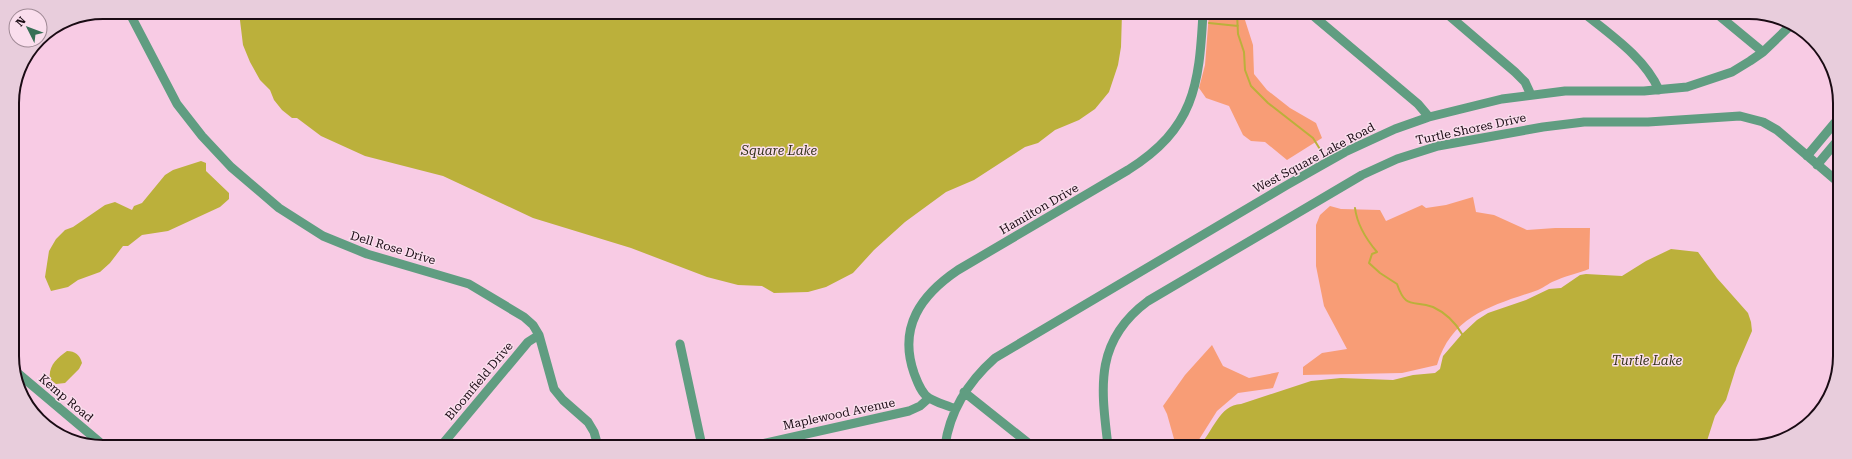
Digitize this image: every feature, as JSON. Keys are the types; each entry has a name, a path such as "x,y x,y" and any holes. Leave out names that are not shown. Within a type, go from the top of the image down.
{"street":[{"name":"Dell Rose Drive","path":"133,19 160,73 185,115 216,152 263,197 306,226 347,247 454,279 479,290 524,317 533,325 539,335 554,390 588,422 594,432 596,440"},
{"name":"Hamilton Drive","path":"929,398 917,382 908,355 907,345 909,331 923,303 933,290 958,270 1128,170 1155,152 1164,143 1184,116 1191,99 1202,37 1203,19"},
{"path":"1317,19 1413,100 1429,117"},
{"path":"1452,19 1515,72 1525,82 1532,95"},
{"path":"1591,19 1643,65 1659,90"},
{"path":"1723,19 1763,52"},
{"name":"West Square Lake Road","path":"946,440 955,409 964,392 984,367 1009,348 1345,152 1395,129 1429,117 1502,99 1565,91 1659,90 1687,87 1732,72 1763,52 1787,29"},
{"name":"Turtle Shores Drive","path":"1107,440 1102,398 1103,372 1113,342 1123,326 1135,312 1148,301 1362,175 1397,159 1445,145 1564,124 1648,122 1735,116 1756,120 1770,126 1833,177"},
{"path":"1807,156 1833,125"},
{"path":"1817,164 1833,146"},
{"name":"Bloomfield Drive","path":"446,440 528,342 539,335"},
{"path":"680,344 701,440"},
{"name":"Kemp Road","path":"22,377 96,439"},
{"path":"964,392 1024,440"},
{"path":"929,398 955,409"},
{"name":"Maplewood Avenue","path":"779,440 909,411 920,406 929,398"}],"shaded area":[{"path":"1209,19 1245,19 1253,45 1254,74 1267,90 1290,108 1316,123 1322,138 1287,160 1265,142 1251,141 1243,135 1229,106 1206,98 1199,88 1205,65"},
{"path":"1473,197 1476,212 1494,215 1527,230 1590,228 1589,269 1554,281 1538,290 1506,301 1477,314 1464,323 1453,334 1444,348 1437,365 1402,373 1303,375 1303,367 1322,353 1347,349 1324,306 1316,266 1316,225 1320,215 1330,206 1341,209 1380,210 1386,221 1422,205 1426,208 1446,205"},
{"path":"1212,345 1223,366 1249,378 1279,372 1273,388 1238,393 1217,411 1199,440 1174,440 1167,414 1163,406 1185,375"}],"water":[{"name":"Square Lake","path":"240,19 1122,19 1121,47 1118,65 1109,92 1095,109 1079,120 1055,130 1038,143 1025,147 974,180 946,192 905,222 874,250 853,273 826,287 808,292 774,293 762,286 738,285 707,277 631,248 533,218 443,176 365,156 321,136 297,118 292,118 282,110 274,100 270,90 260,80 243,45"},
{"path":"201,161 206,163 206,171 229,193 229,199 220,207 168,231 142,235 128,246 123,246 110,263 100,272 78,280 68,287 51,291 45,277 49,251 56,239 65,230 73,227 105,205 115,202 132,210 134,206 142,203 165,175 173,170"},
{"name":"Turtle Lake","path":"1671,249 1698,252 1717,278 1748,313 1752,331 1736,368 1726,400 1715,416 1707,440 1204,440 1217,420 1227,409 1311,381 1341,378 1393,380 1413,375 1435,373 1440,369 1443,356 1462,334 1477,320 1488,313 1526,300 1549,289 1561,288 1580,275 1622,276 1646,261"},
{"path":"67,351 77,354 82,363 79,369 65,383 56,384 50,379 50,370 60,356"}],"waterway":[{"path":"1237,19 1238,34 1244,52 1245,70 1251,86 1268,103 1313,138 1323,154"},
{"path":"1209,23 1238,26"},
{"path":"1355,208 1363,231 1377,252 1372,254 1369,263 1380,273 1397,284 1403,298 1410,303 1426,305 1438,309 1450,318 1462,334"}]}
